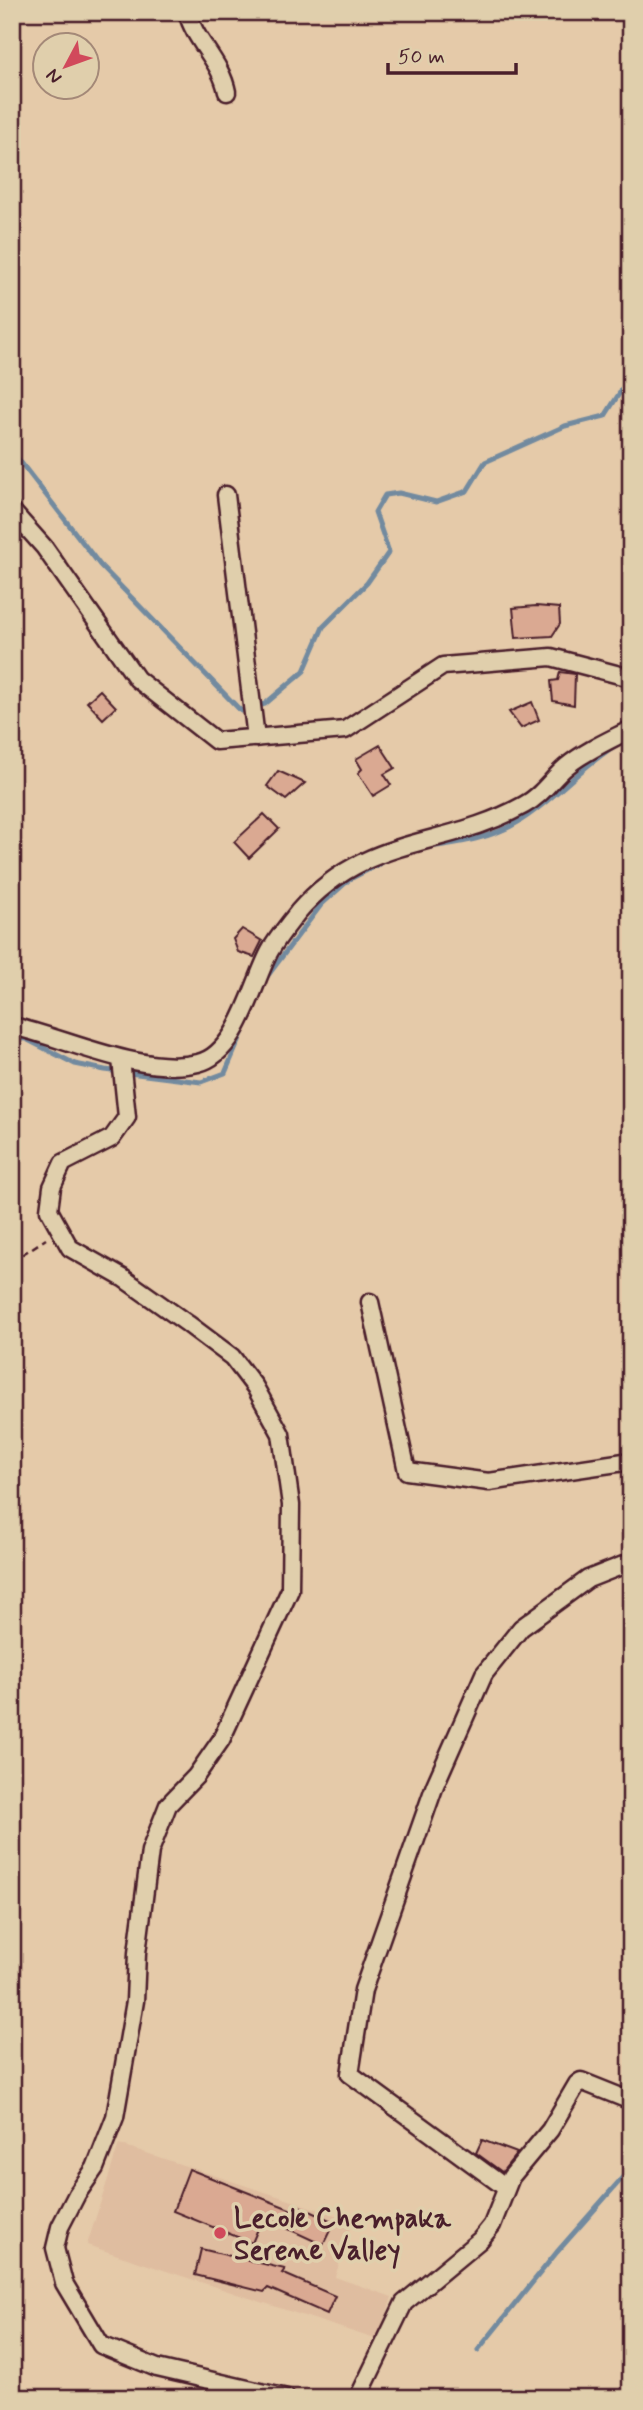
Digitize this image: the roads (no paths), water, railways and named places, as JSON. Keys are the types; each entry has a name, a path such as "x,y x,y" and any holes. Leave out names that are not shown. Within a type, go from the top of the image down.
{"street":[{"path":"187,12 190,24 224,72 227,92"},
{"path":"226,495 256,738"},
{"path":"12,511 44,547 136,679 216,741 345,730 443,666 551,657 631,678"},
{"path":"12,1026 121,1059 155,1064 198,1063 213,1055 234,1033 271,950 299,912 332,878 374,855 472,826 523,806 547,790 566,767 631,729"},
{"path":"121,1059 127,1117 112,1138 63,1163 54,1182 49,1210 58,1232 70,1248 139,1289 232,1357 272,1414 281,1434 291,1505 290,1590 221,1740 196,1776 168,1805 150,1852 137,1953 135,2001 116,2117 95,2168 77,2194 60,2227 55,2248 64,2283 101,2345 157,2368 287,2398"},
{"path":"370,1302 407,1471 489,1482 631,1461"},
{"path":"506,2188 350,2074 363,1990 435,1785 484,1674 521,1628 588,1579 631,1562"},
{"path":"358,2398 404,2303 480,2241 492,2225 506,2188 550,2130 569,2084 581,2081 631,2101"}],"waterway":[{"path":"12,451 100,565 241,711 265,704 304,671 323,627 367,583 389,552 375,512 385,495 399,493 436,502 467,491 485,462 565,426 605,416 631,375"},
{"path":"429,847 475,839 508,828 531,814 590,763 616,745"},
{"path":"266,978 321,905 350,879 387,860"},
{"path":"12,1038 26,1039 75,1064 201,1082 225,1073 262,987"},
{"path":"478,2350 557,2252 631,2168"}],"place":[{"name":"Lecole Chempaka Serene Valley","path":"220,2233"}]}
